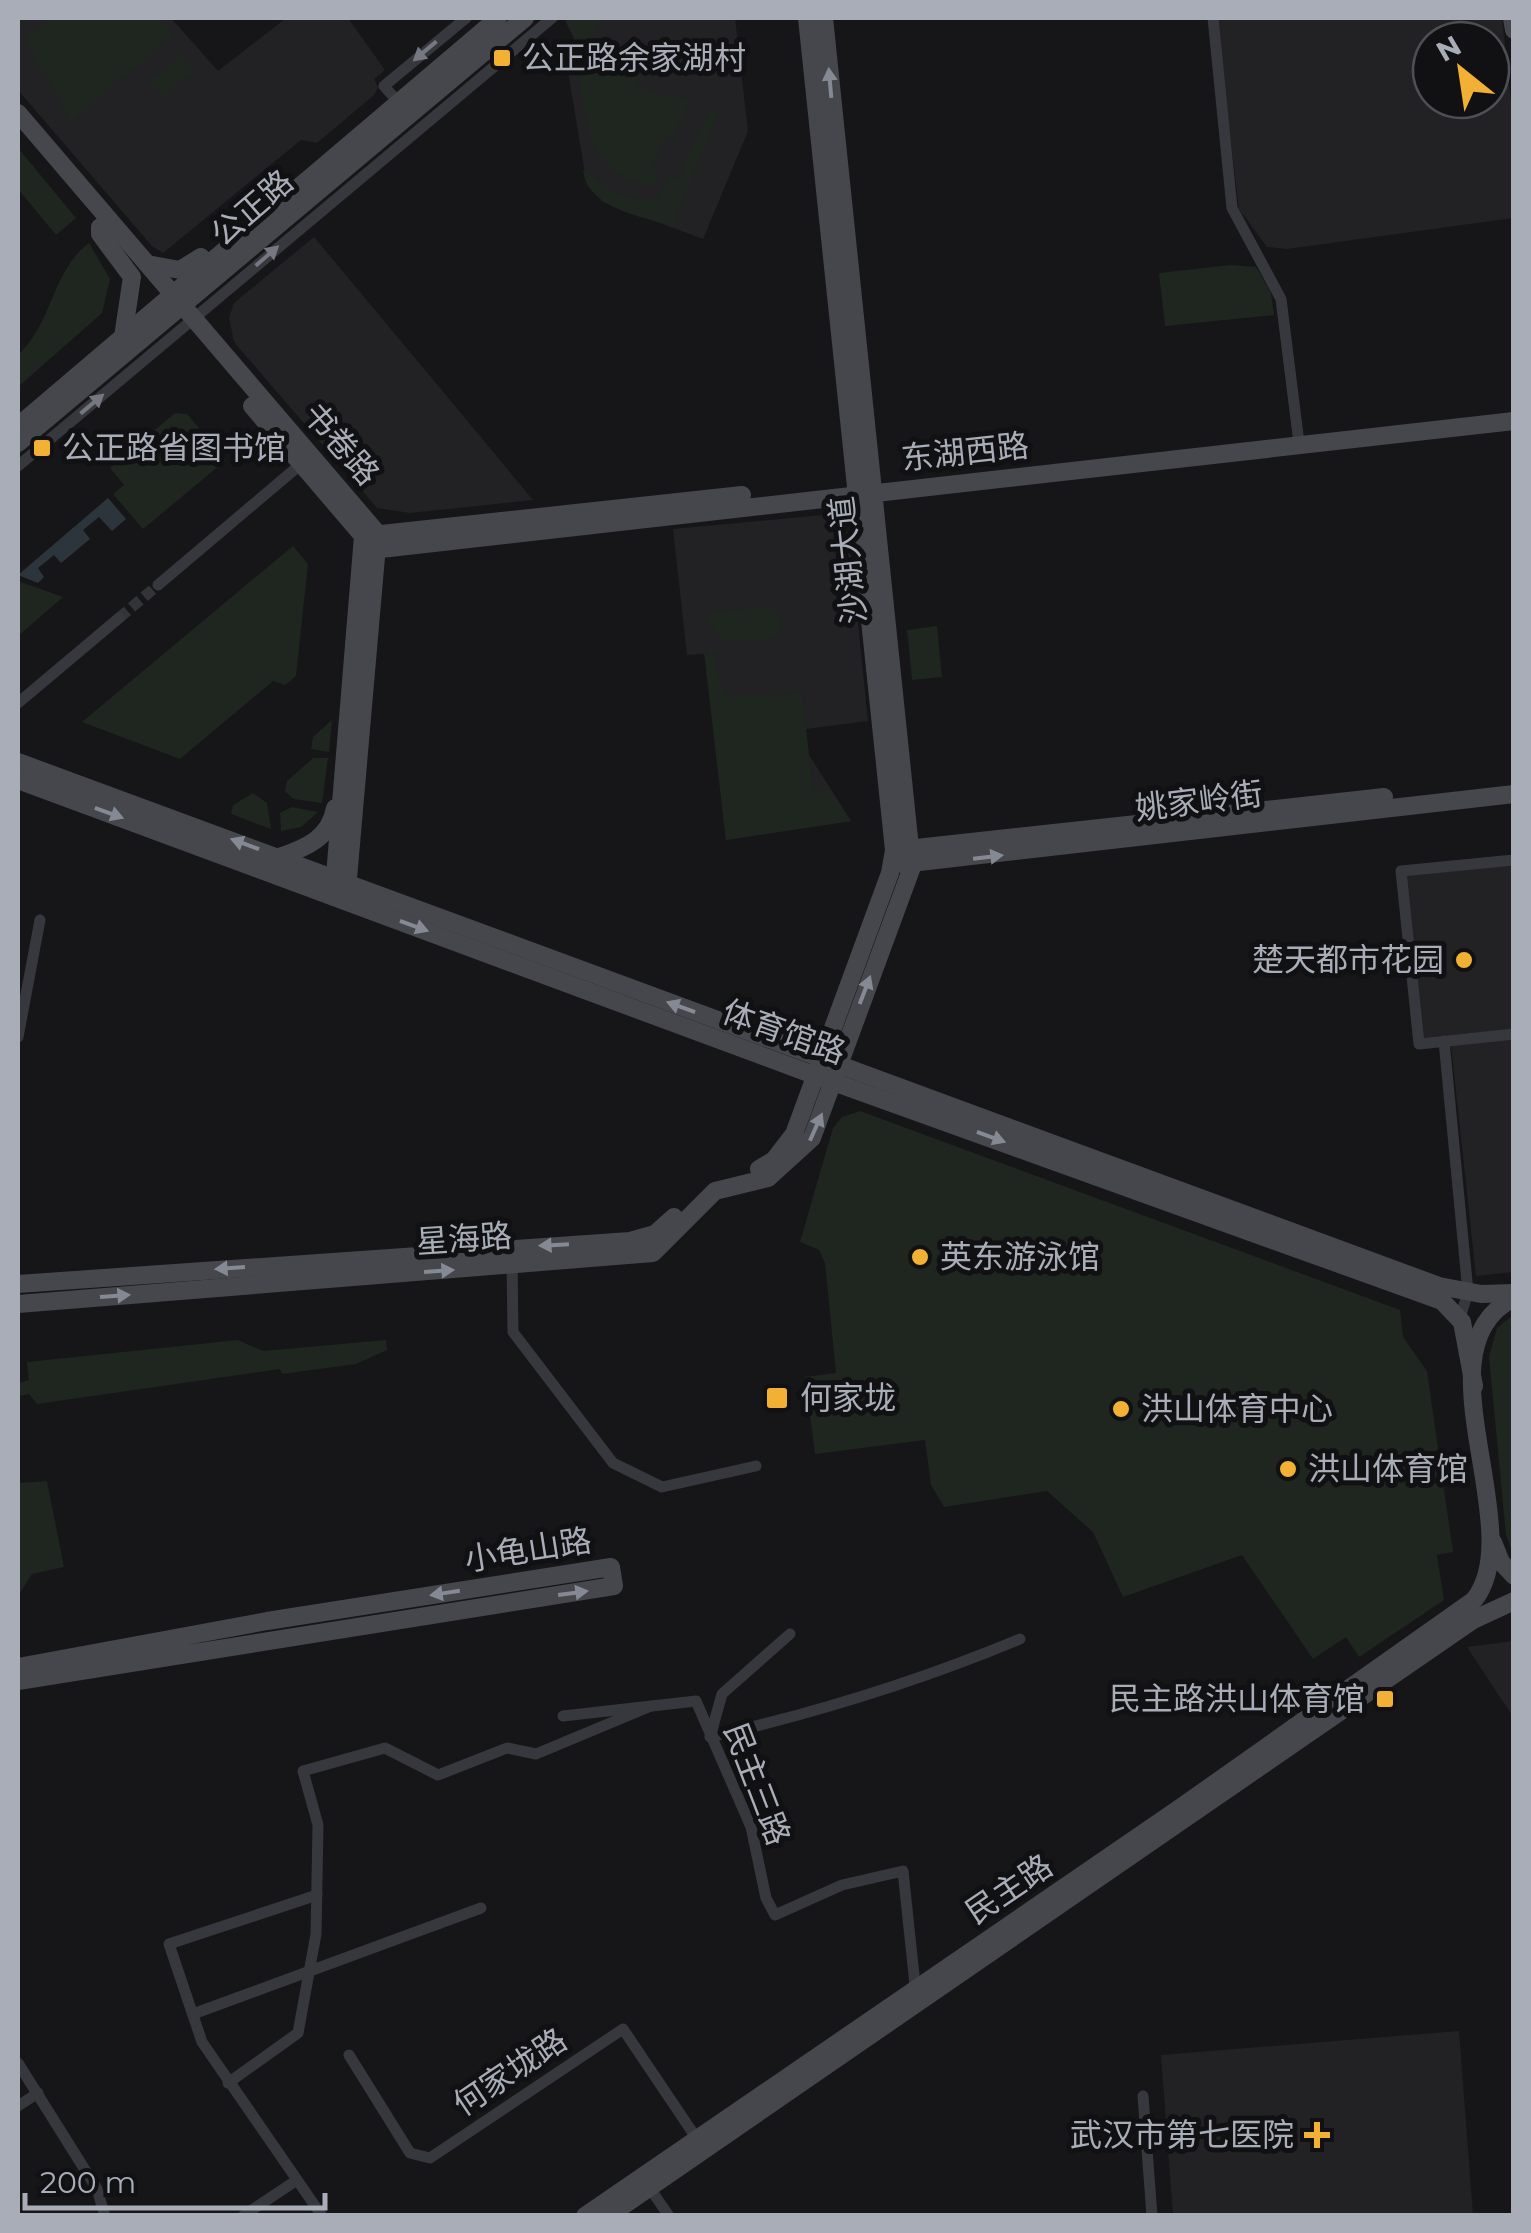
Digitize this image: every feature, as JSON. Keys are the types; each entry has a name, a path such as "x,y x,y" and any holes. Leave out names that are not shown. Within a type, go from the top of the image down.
{"main road":[{"name":"公正路","path":"18,426 122,337 178,311 255,224 498,18"},
{"name":"公正路","path":"18,443 525,18"},
{"name":"沙湖大道","path":"807,18 902,857 827,1070"},
{"name":"沙湖大道","path":"824,18 863,488"},
{"path":"1512,18 1514,30"},
{"name":"书卷路","path":"18,113 146,264 178,311 301,464 371,542"},
{"name":"书卷路","path":"18,132 178,311 371,542"},
{"path":"146,264 174,271 186,269 238,225 255,224"},
{"path":"100,227 100,234 132,277 122,337"},
{"name":"东湖西路","path":"371,542 1514,417"},
{"path":"341,889 342,794 371,542"},
{"path":"341,889 351,850 371,542"},
{"name":"体育馆路","path":"18,762 279,857 341,889 384,896 827,1070 1386,1267 1468,1292 1514,1296"},
{"name":"体育馆路","path":"18,780 341,889 827,1070 1442,1301 1460,1318"},
{"name":"姚家岭街","path":"902,857 1514,782"},
{"path":"279,857 325,833 342,794"},
{"name":"姚家岭街","path":"902,857 1514,794"},
{"path":"351,850 364,874 384,896"},
{"name":"星海路","path":"18,1284 512,1256 654,1253 716,1191 768,1178 790,1162 818,1129 827,1070"},
{"name":"星海路","path":"18,1304 512,1256"},
{"path":"1474,1386 1482,1324 1514,1296"},
{"path":"1460,1318 1474,1386 1489,1532 1484,1585 1469,1614"},
{"path":"1489,1532 1501,1562 1514,1576"},
{"name":"小龟山路","path":"18,1668 267,1621 611,1567 614,1586 18,1681"},
{"name":"民主路","path":"608,2216 916,1996 1469,1614 1514,1601"},
{"name":"民主路","path":"585,2216 916,1996"}],"street":[{"path":"398,102 384,86 466,18"},
{"path":"18,466 178,311 552,18"},
{"path":"1213,18 1232,208 1281,299 1298,440"},
{"path":"158,585 301,464"},
{"path":"18,703 119,618"},
{"path":"1514,860 1402,871 1419,1044 1514,1034"},
{"path":"18,1038 40,920"},
{"path":"1444,1041 1468,1292 1460,1318"},
{"path":"512,1256 513,1332 613,1463 662,1487 756,1466"},
{"path":"790,1634 722,1694 710,1737 789,1719 934,1674 1020,1639"},
{"name":"民主三路","path":"651,1706 696,1701 751,1827 766,1898 776,1916 842,1885 903,1871 916,1996"},
{"path":"563,1716 651,1706"},
{"path":"228,2083 298,2033 317,1895 318,1825 303,1772 384,1748 438,1775 507,1748 536,1754 651,1706"},
{"path":"317,1895 170,1944 202,2042 322,2216"},
{"path":"193,2014 481,1908"},
{"name":"何家垅路","path":"348,2055 410,2152 430,2158 623,2029 697,2139"},
{"path":"18,2063 97,2189 105,2216"},
{"path":"18,2106 38,2093"},
{"path":"1144,2096 1152,2216"},
{"path":"243,2216 297,2180"},
{"path":"649,2187 669,2216"}],"shaded area":[{"path":"18,18 171,18 218,71 286,18 348,18 385,70 374,79 378,87 374,95 317,143 301,140 163,253 152,246 18,90"},
{"path":"50,18 159,18 173,35 72,121 24,40"},
{"path":"564,18 735,18 748,131 703,239 603,202 587,185 567,66 560,51 576,43"},
{"path":"598,18 592,36 647,58 636,86 668,98 671,92 690,100 672,140 665,137 653,165 660,174 656,183 626,178 600,155 592,139 571,45 576,42 566,21"},
{"path":"1216,18 1502,18 1411,20 1411,120 1511,120 1511,103 1513,218 1287,249 1267,247 1239,209"},
{"path":"182,55 195,71 163,97 150,81"},
{"path":"709,110 718,114 672,226 618,209 587,184 583,171 588,170 619,193 656,199 671,175 679,178"},
{"path":"18,148 76,218 56,235 18,189"},
{"path":"314,237 533,500 410,513 377,508 234,342 229,318 234,303"},
{"path":"89,243 110,279 102,313 18,387 18,355 39,328 67,268"},
{"path":"1230,265 1256,267 1271,293 1274,315 1165,326 1159,273"},
{"path":"175,413 187,414 226,460 143,529 113,494 124,485 110,468"},
{"path":"108,498 126,519 112,531 99,517 83,530 90,539 61,563 54,555 38,568 44,577 38,583 18,575"},
{"path":"823,515 840,520 849,536 868,721 806,729 809,755 851,821 726,840 705,654 687,655 673,529"},
{"path":"293,546 308,564 296,676 285,685 273,681 180,759 82,722"},
{"path":"18,581 63,597 18,636"},
{"path":"771,607 780,615 782,631 776,638 727,642 705,621 713,611"},
{"path":"937,626 942,677 912,680 907,630"},
{"path":"714,652 720,686 730,697 802,693 813,792 831,790 851,821 726,840 704,653"},
{"path":"332,720 329,752 311,749 313,737"},
{"path":"313,758 328,758 322,803 293,799 285,791 287,781"},
{"path":"253,793 267,803 271,829 231,814 233,805"},
{"path":"292,807 318,812 301,827 281,831 280,813"},
{"name":"楚天都市花园","path":"1513,863 1513,1029 1421,1038 1405,874"},
{"path":"1513,1038 1513,1272 1476,1276 1451,1045"},
{"name":"洪山体育中心","path":"860,1111 1400,1310 1403,1337 1427,1371 1453,1552 1437,1555 1444,1600 1359,1657 1346,1637 1313,1659 1242,1555 1123,1597 1093,1532 1047,1491 944,1507 931,1485 925,1440 815,1454 805,1377 836,1373 825,1263 819,1250 800,1242 833,1128 842,1117"},
{"path":"1513,1315 1513,1554 1506,1535 1489,1357 1497,1328"},
{"path":"238,1340 263,1351 386,1340 387,1350 356,1364 282,1374 280,1369 37,1404 29,1394 18,1396 18,1383 29,1380 27,1362"},
{"path":"47,1481 64,1567 32,1574 18,1596 18,1483"},
{"path":"1514,1641 1513,1717 1467,1647"},
{"name":"武汉市第七医院","path":"1459,2031 1473,2215 1173,2215 1161,2055"}],"tunnel":[{"path":"119,618 158,585"}],"place":[{"name":"公正路余家湖村","path":"502,58"},
{"name":"公正路省图书馆","path":"42,448"},
{"name":"楚天都市花园","path":"1464,960"},
{"name":"英东游泳馆","path":"920,1257"},
{"name":"何家垅","path":"777,1398"},
{"name":"洪山体育中心","path":"1121,1409"},
{"name":"洪山体育馆","path":"1288,1469"},
{"name":"民主路洪山体育馆","path":"1385,1699"},
{"name":"武汉市第七医院","path":"1317,2135"}]}
